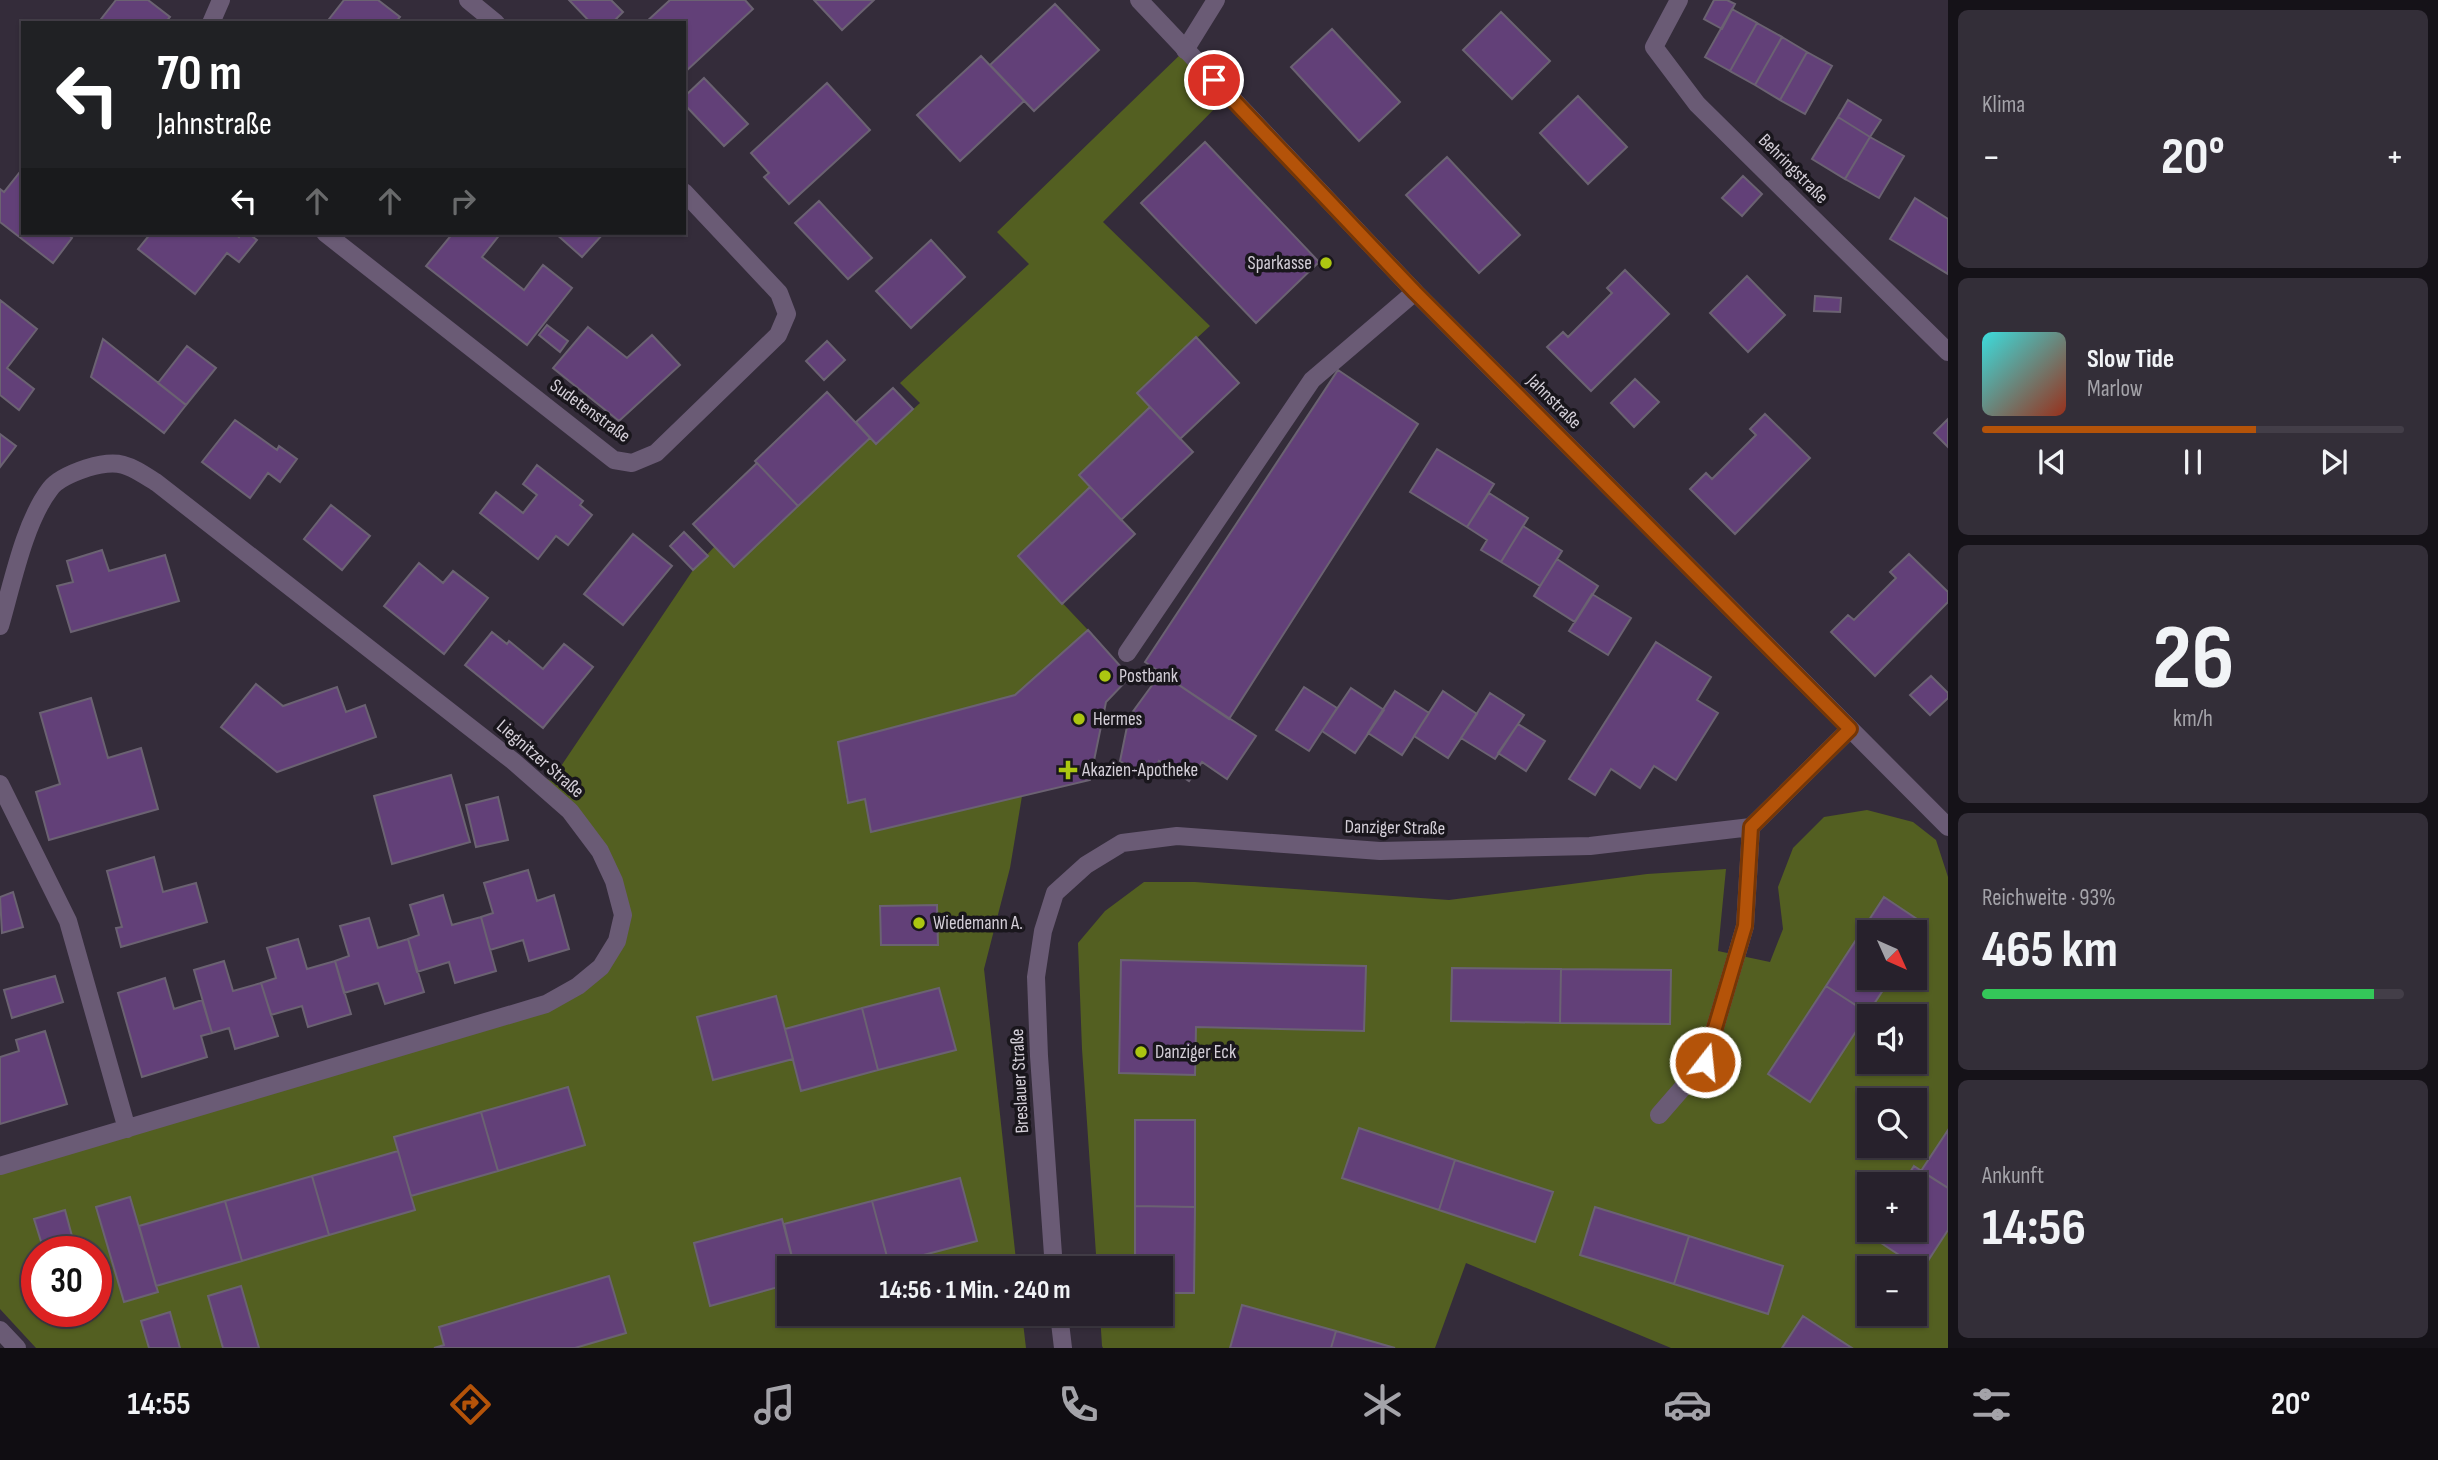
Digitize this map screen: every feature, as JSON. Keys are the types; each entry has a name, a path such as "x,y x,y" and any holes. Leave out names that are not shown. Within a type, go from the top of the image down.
{"street":[{"path":"212,21 221,0"},
{"path":"468,0 494,21"},
{"name":"Jahnstraße","path":"1139,0 1415,292 1948,827"},
{"path":"1185,50 1216,0"},
{"name":"Behringstraße","path":"1679,0 1654,47 1698,104 1948,352"},
{"name":"Sudetenstraße","path":"328,235 614,460 632,463 656,453 741,372 778,335 787,314 779,293 686,194"},
{"path":"1127,653 1312,380 1415,292"},
{"name":"Liegnitzer Straße","path":"0,626 32,522 51,487 74,472 107,462 130,466 157,483 513,761 570,811 600,850 614,881 623,915 617,942 601,967 578,986 546,1004 0,1166"},
{"path":"1660,1115 1705,1062 1745,926 1751,827 1850,729"},
{"path":"0,784 68,921 127,1129"},
{"name":"Danziger Straße","path":"1055,893 1086,865 1122,844 1177,835 1380,851 1590,846 1751,827"},
{"name":"Breslauer Straße","path":"1053,1256 1036,977 1043,931 1055,893"},
{"path":"1060,1326 1063,1348"},
{"path":"0,1330 17,1348"}],"green space":[{"path":"1185,50 1228,95 1103,222 1210,326 1137,393 1150,407 1079,475 1090,487 1018,556 1088,630 1015,695 838,742 847,802 865,799 871,832 1022,796 1010,868 984,969 1016,1256 777,1256 777,1326 1023,1326 1026,1348 36,1348 0,1309 0,1170 546,1004 601,967 623,915 600,851 513,761 551,781 693,570 715,546 734,567 870,438 876,443 920,403 900,383 1029,264 997,232"},
{"path":"1867,810 1913,822 1936,840 1948,877 1948,1348 1671,1348 1466,1263 1435,1348 1103,1348 1101,1326 1173,1326 1173,1256 1096,1256 1082,1049 1078,943 1105,911 1144,882 1195,882 1449,900 1647,874 1726,869 1718,951 1770,962 1783,929 1778,887 1793,848 1824,817"}],"building":[{"path":"116,0 148,0 170,17 167,21 100,21"},
{"path":"344,0 378,0 400,17 397,21 328,21"},
{"path":"569,0 611,0 623,12 614,21 589,21"},
{"path":"670,0 745,0 753,9 686,71 686,21 647,21"},
{"path":"814,0 874,0 842,30"},
{"path":"1714,0 1727,0 1735,4 1722,29 1704,19"},
{"path":"1055,4 1099,50 1034,111 990,65"},
{"path":"1732,9 1757,23 1730,71 1705,57"},
{"path":"1501,12 1550,61 1512,99 1463,50"},
{"path":"1757,23 1782,37 1755,85 1730,71"},
{"path":"1332,29 1400,102 1359,141 1291,67"},
{"path":"1782,37 1807,52 1780,100 1755,85"},
{"path":"1807,52 1832,66 1805,114 1780,100"},
{"path":"981,56 1024,101 960,161 917,115"},
{"path":"704,78 748,124 724,146 686,106 686,95"},
{"path":"827,83 870,130 789,204 764,177 769,173 751,153"},
{"path":"1578,96 1627,147 1588,184 1540,133"},
{"path":"1848,100 1881,120 1870,137 1838,117"},
{"path":"1838,117 1870,137 1845,179 1812,159"},
{"path":"1870,137 1904,156 1879,198 1845,179"},
{"path":"1205,142 1319,262 1256,323 1141,203"},
{"path":"1447,157 1520,235 1479,273 1406,195"},
{"path":"21,171 21,235 68,235 72,238 53,263 0,222 0,189 4,192"},
{"path":"1743,176 1762,194 1742,216 1722,198"},
{"path":"1915,198 1948,219 1948,274 1890,239"},
{"path":"819,201 872,258 848,279 795,223"},
{"path":"149,235 251,235 257,240 239,262 227,253 195,294 138,249"},
{"path":"451,235 499,235 482,257 524,290 543,265 572,288 527,345 426,266"},
{"path":"557,235 602,235 582,257"},
{"path":"931,240 965,277 911,328 876,291"},
{"path":"1625,270 1669,314 1591,391 1547,347 1563,332 1568,337 1612,293 1607,288"},
{"path":"1747,276 1785,315 1748,352 1710,313"},
{"path":"1815,296 1841,298 1840,312 1814,311"},
{"path":"0,300 37,329 7,368 34,389 19,410 0,395"},
{"path":"547,325 568,341 560,352 539,335"},
{"path":"588,327 627,358 652,335 680,365 619,421 553,368"},
{"path":"1196,337 1239,383 1180,439 1137,393"},
{"path":"103,339 186,405 164,433 91,377"},
{"path":"827,341 845,360 824,380 806,361"},
{"path":"187,346 216,368 186,405 158,383"},
{"path":"1338,370 1418,424 1229,719 1145,662"},
{"path":"1635,379 1659,402 1634,427 1611,403"},
{"path":"893,388 913,409 876,444 856,422"},
{"path":"827,392 870,438 798,506 755,461"},
{"path":"1150,407 1193,452 1121,520 1079,475"},
{"path":"1765,414 1810,458 1735,534 1690,489 1706,473 1712,479 1756,435 1750,429"},
{"path":"1948,419 1948,447 1934,433"},
{"path":"235,420 277,450 279,446 297,459 280,482 268,473 250,498 202,462"},
{"path":"0,434 16,446 0,467"},
{"path":"1437,449 1494,484 1467,527 1410,492"},
{"path":"757,463 798,506 734,567 693,524"},
{"path":"537,465 583,501 580,505 592,515 568,545 556,536 538,559 480,513 496,492 523,513 537,495 523,484"},
{"path":"1090,487 1135,534 1062,604 1018,556"},
{"path":"1489,493 1528,518 1501,562 1481,550 1487,540 1467,527"},
{"path":"331,505 370,536 342,570 304,539"},
{"path":"1523,526 1562,551 1540,586 1501,562"},
{"path":"684,532 708,556 693,570 670,546"},
{"path":"633,534 672,566 623,625 584,594"},
{"path":"102,550 109,571 165,555 179,601 71,632 57,586 73,582 67,561"},
{"path":"1909,554 1948,592 1948,602 1875,676 1831,632 1848,615 1854,620 1896,578 1890,572"},
{"path":"1557,559 1598,586 1575,622 1534,596"},
{"path":"419,563 443,583 453,571 488,598 444,654 384,606"},
{"path":"1592,594 1631,618 1608,655 1569,631"},
{"path":"1088,630 1130,677 1106,702 1090,780 871,832 865,799 848,803 838,742 1015,695"},
{"path":"492,632 507,644 509,641 543,669 564,644 593,667 543,728 465,665"},
{"path":"1656,642 1711,677 1697,700 1718,713 1676,780 1654,766 1640,788 1611,769 1595,795 1569,779"},
{"path":"1161,673 1256,736 1227,779 1202,762 1189,781 1159,761 1148,779 1120,761 1129,717"},
{"path":"1931,676 1948,693 1948,698 1930,715 1910,695"},
{"path":"256,684 283,706 337,687 346,712 365,705 376,737 277,772 221,727"},
{"path":"1304,687 1337,708 1309,751 1276,730"},
{"path":"1351,688 1384,710 1355,753 1322,731"},
{"path":"1395,691 1429,713 1402,755 1368,733"},
{"path":"1443,691 1477,714 1448,758 1414,736"},
{"path":"1490,693 1524,715 1495,759 1461,738"},
{"path":"91,698 108,758 141,748 158,809 49,840 36,792 60,784 40,713"},
{"path":"1518,724 1545,741 1526,771 1498,753"},
{"path":"451,775 470,842 392,864 374,796"},
{"path":"498,797 508,840 476,847 466,805"},
{"path":"154,857 163,892 196,883 207,922 121,947 116,928 122,927 107,871"},
{"path":"528,870 537,901 554,895 569,949 529,961 523,940 490,950 481,917 493,913 484,883"},
{"path":"13,892 23,927 2,933 0,897"},
{"path":"443,895 452,925 481,917 496,971 455,983 449,962 417,972 408,939 419,935 410,905"},
{"path":"1884,897 1918,920 1869,920"},
{"path":"937,905 938,945 881,945 880,906"},
{"path":"369,918 378,948 408,939 424,992 385,1004 378,983 344,993 335,961 349,956 340,926"},
{"path":"1857,938 1857,990 1883,990 1874,1004 1857,1006 1826,986"},
{"path":"298,939 307,969 335,961 351,1014 308,1027 302,1006 271,1015 261,983 276,978 267,948"},
{"path":"1121,960 1366,966 1364,1031 1196,1027 1195,1075 1119,1073"},
{"path":"224,961 233,991 261,983 278,1036 235,1049 229,1028 212,1033 194,970"},
{"path":"1452,968 1561,969 1560,1023 1451,1021"},
{"path":"1561,969 1671,970 1670,1024 1560,1023"},
{"path":"55,976 63,1002 12,1018 4,990"},
{"path":"165,978 174,1009 202,1000 212,1033 201,1036 207,1057 142,1077 118,993"},
{"path":"1826,986 1857,1006 1857,1030 1810,1102 1768,1074"},
{"path":"939,988 956,1050 878,1070 862,1008"},
{"path":"776,996 793,1059 713,1080 697,1017"},
{"path":"862,1008 878,1070 801,1091 785,1029"},
{"path":"45,1031 67,1104 0,1124 0,1057 19,1051 16,1040"},
{"path":"568,1087 585,1145 498,1171 481,1112"},
{"path":"481,1112 498,1171 411,1196 394,1137"},
{"path":"1135,1120 1195,1120 1195,1207 1135,1206"},
{"path":"1359,1128 1455,1160 1439,1210 1342,1178"},
{"path":"1948,1130 1948,1188 1927,1175 1927,1172 1921,1171"},
{"path":"398,1151 415,1210 329,1235 312,1176"},
{"path":"1455,1160 1553,1192 1535,1242 1439,1210"},
{"path":"1914,1166 1923,1172 1910,1172"},
{"path":"1927,1174 1948,1188 1948,1230 1927,1262 1927,1256 1901,1256 1880,1242 1927,1242"},
{"path":"312,1176 329,1235 242,1261 225,1201"},
{"path":"960,1178 977,1241 920,1256 887,1256 872,1201"},
{"path":"130,1197 158,1292 124,1302 112,1261 112,1236 105,1236 96,1207"},
{"path":"225,1201 242,1261 156,1286 139,1226"},
{"path":"872,1201 887,1256 792,1256 784,1224"},
{"path":"1135,1206 1195,1207 1194,1293 1173,1293 1173,1256 1135,1256"},
{"path":"1595,1207 1689,1236 1674,1284 1580,1255"},
{"path":"65,1210 72,1236 39,1236 34,1219"},
{"path":"782,1219 792,1256 777,1256 777,1287 710,1306 694,1243"},
{"path":"1689,1236 1783,1266 1768,1314 1674,1284"},
{"path":"609,1276 626,1333 575,1348 434,1348 444,1345 439,1327"},
{"path":"241,1286 259,1348 223,1348 208,1296"},
{"path":"1242,1305 1336,1331 1331,1348 1230,1348"},
{"path":"170,1312 180,1348 149,1348 141,1321"},
{"path":"1803,1316 1852,1348 1782,1348"},
{"path":"1336,1331 1395,1348 1331,1348"}],"place":[{"name":"Sparkasse","path":"1326,263"},
{"name":"Postbank","path":"1105,676"},
{"name":"Hermes","path":"1079,719"},
{"name":"Akazien-Apotheke","path":"1068,770"},
{"name":"Wiedemann A.","path":"919,923"},
{"name":"Danziger Eck","path":"1141,1052"}],"route":[{"path":"1214,80 1415,292 1850,729 1751,827 1745,926 1705,1062"}]}
